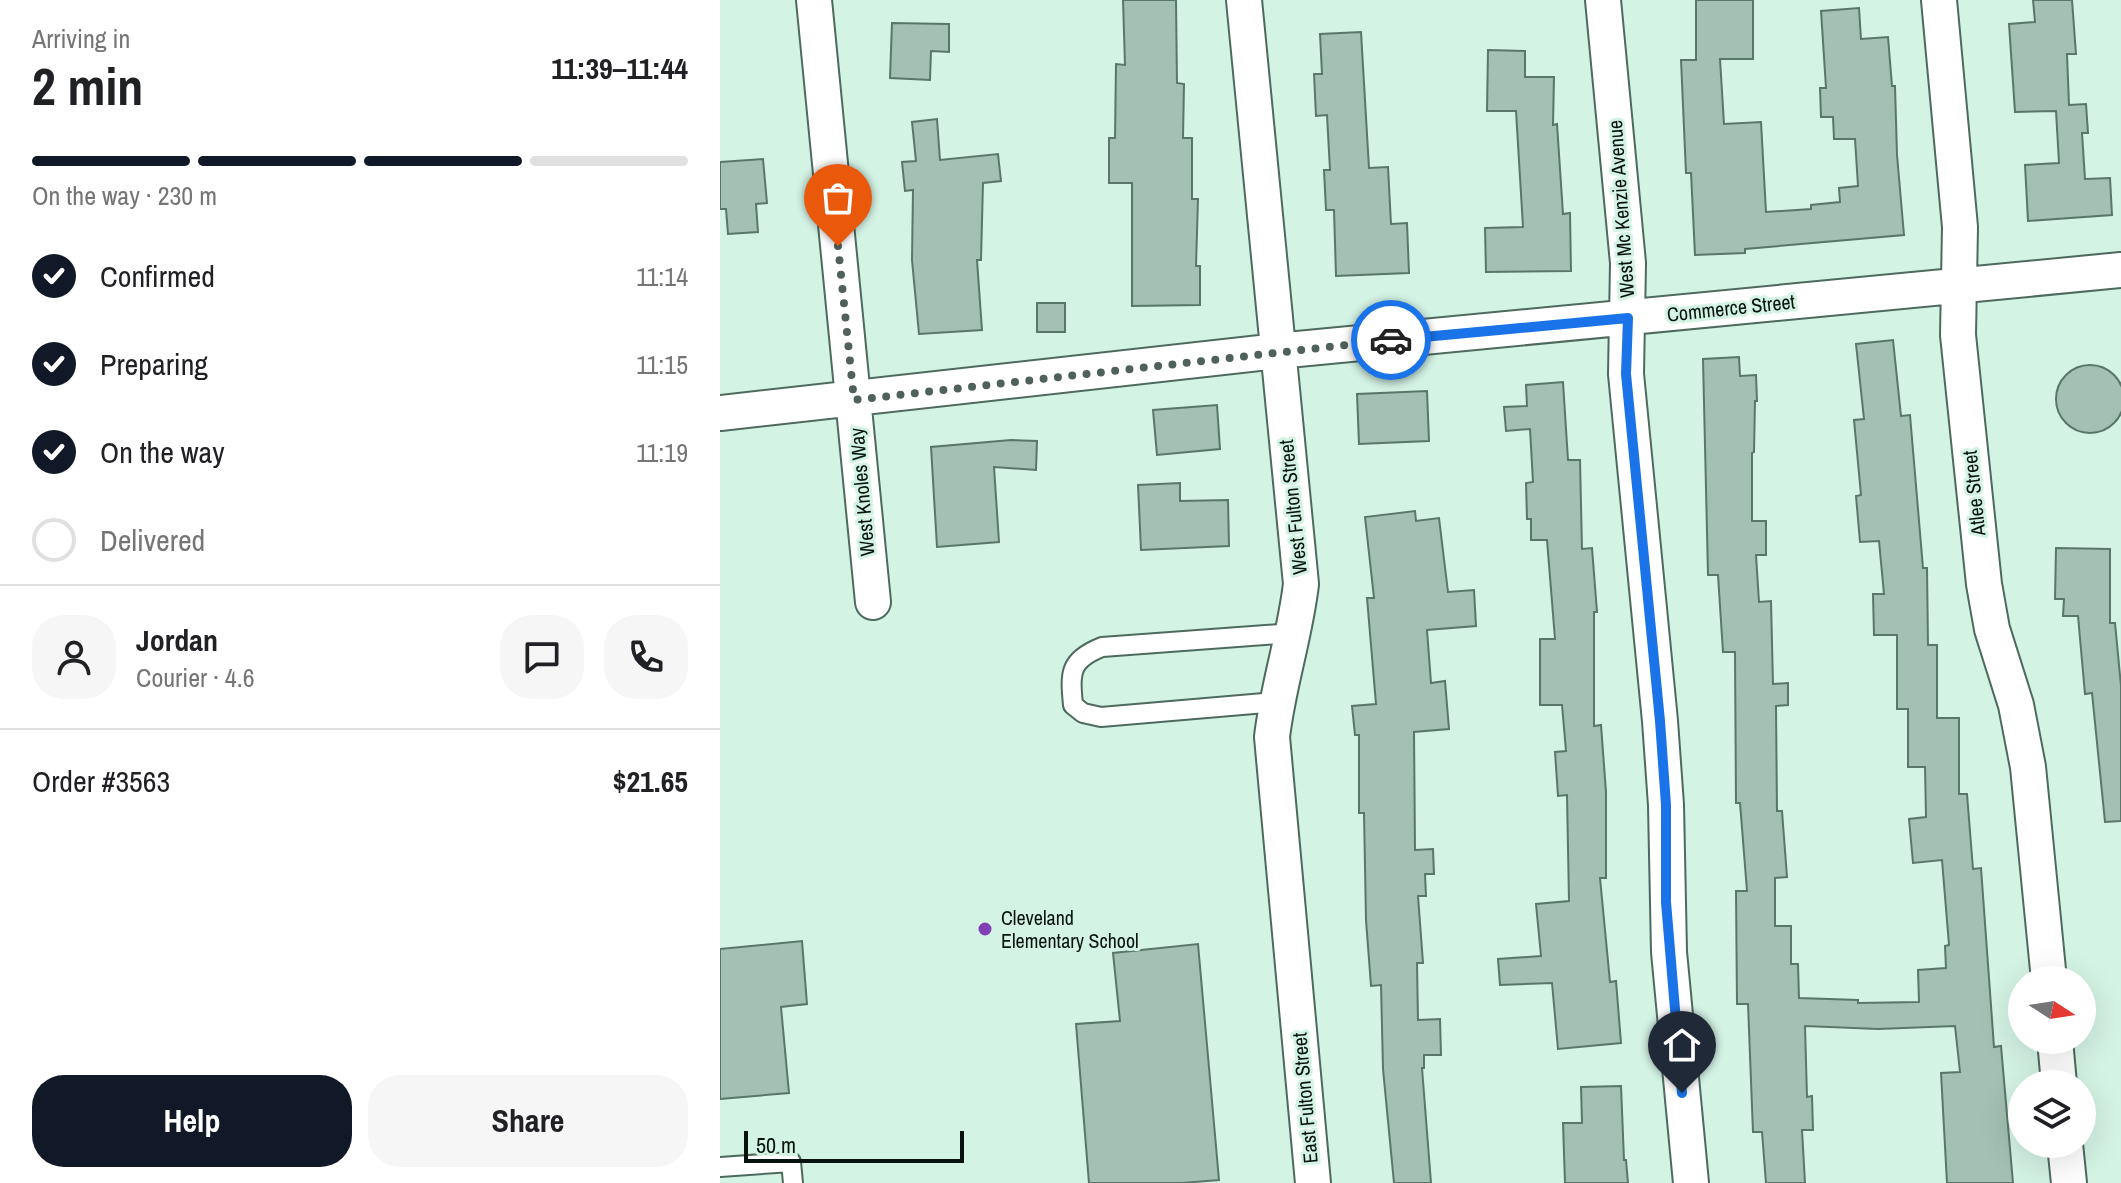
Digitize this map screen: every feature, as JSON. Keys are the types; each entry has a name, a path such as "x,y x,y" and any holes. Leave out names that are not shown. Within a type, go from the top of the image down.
{"street":[{"name":"West Knoles Way","path":"814,0 873,602"},
{"name":"West Fulton Street","path":"1244,0 1301,584 1276,702 1272,737 1298,1012"},
{"name":"West Mc Kenzie Avenue","path":"1603,0 1628,263 1626,374 1660,721 1666,805 1666,902 1691,1183"},
{"name":"Atlee Street","path":"1939,0 1960,227 1958,335 1984,584 1992,629 2016,705 2028,767 2048,966"},
{"name":"Commerce Street","path":"720,413 1277,351 2121,270"},
{"name":"East Fulton Street","path":"1298,1012 1313,1183"},
{"path":"2066,1158 2069,1183"}],"lane":[{"path":"1276,702 1101,717 1083,713 1073,705 1071,680 1074,666 1083,656 1102,647 1293,633"},
{"path":"720,1167 791,1162 793,1183"}],"building":[{"path":"1123,0 1176,0 1177,83 1184,84 1183,138 1192,138 1192,199 1198,199 1196,266 1200,266 1200,305 1132,306 1132,183 1109,183 1109,138 1115,138 1116,64 1125,65"},
{"path":"1696,0 1753,0 1753,59 1720,59 1724,124 1761,122 1766,212 1811,209 1811,205 1840,202 1839,188 1858,186 1855,139 1834,139 1833,117 1821,117 1820,88 1826,88 1821,11 1859,8 1861,39 1888,37 1892,86 1895,86 1904,235 1745,249 1745,253 1695,255 1691,173 1686,173 1681,60 1696,60"},
{"path":"2033,0 2072,0 2076,54 2067,54 2069,105 2086,104 2088,133 2082,133 2085,179 2110,178 2112,215 2028,221 2025,165 2059,163 2056,111 2015,112 2009,24 2035,22"},
{"path":"892,23 949,24 949,52 931,51 930,80 890,78"},
{"path":"1361,32 1369,168 1388,167 1391,224 1407,223 1409,273 1336,276 1334,210 1326,210 1324,170 1330,170 1327,115 1316,116 1314,74 1322,74 1320,34"},
{"path":"1488,50 1525,51 1525,77 1554,77 1553,125 1557,124 1563,214 1570,213 1571,271 1486,272 1485,228 1523,227 1516,111 1487,111"},
{"path":"937,119 940,160 998,154 1001,181 983,183 981,260 977,260 982,330 919,334 912,260 913,190 905,191 902,162 916,161 912,122"},
{"path":"763,159 767,203 756,204 758,232 728,234 726,209 720,209 720,162"},
{"path":"1037,303 1065,303 1065,332 1037,332"},
{"path":"1893,340 1901,416 1910,415 1923,568 1927,568 1928,645 1937,645 1937,718 1959,718 1959,794 1967,794 1973,869 1981,868 1994,1047 2001,1046 2008,1158 2011,1158 2013,1183 1947,1183 1941,1073 1960,1072 1955,1026 1878,1029 1805,1026 1807,1097 1812,1096 1813,1130 1802,1130 1805,1183 1766,1183 1762,1132 1753,1132 1748,1004 1737,1004 1736,891 1747,891 1740,803 1736,803 1735,652 1723,652 1718,575 1708,575 1703,359 1739,357 1740,376 1756,375 1752,521 1766,521 1766,555 1756,555 1759,602 1771,601 1773,684 1788,683 1788,705 1776,706 1777,811 1782,811 1787,877 1775,878 1775,926 1791,926 1791,964 1798,964 1799,998 1858,1000 1858,1003 1919,1002 1918,970 1946,968 1945,946 1949,945 1942,860 1913,863 1909,819 1926,817 1925,767 1908,767 1908,709 1897,709 1897,635 1874,635 1873,594 1884,594 1879,541 1860,542 1856,496 1861,495 1854,420 1864,419 1856,344"},
{"path":"2083,365 2097,365 2109,370 2122,386 2122,412 2109,428 2097,433 2083,433 2071,428 2061,418 2056,406 2056,392 2061,380 2071,370"},
{"path":"1563,382 1568,460 1580,460 1582,549 1592,548 1597,612 1594,612 1594,726 1601,725 1606,792 1606,878 1600,878 1610,982 1616,981 1621,1043 1558,1049 1552,983 1500,985 1498,959 1541,956 1536,904 1569,901 1567,795 1558,796 1555,752 1566,751 1562,705 1540,705 1540,639 1555,639 1547,540 1531,540 1531,519 1527,519 1526,483 1533,482 1530,429 1506,431 1504,407 1527,406 1526,385"},
{"path":"1427,391 1429,441 1359,444 1357,394"},
{"path":"1217,405 1220,449 1157,455 1153,410"},
{"path":"1011,440 1037,441 1036,470 994,467 999,542 937,547 931,447"},
{"path":"1180,483 1180,501 1228,500 1229,546 1141,550 1138,485"},
{"path":"1415,511 1416,521 1439,518 1448,592 1474,590 1476,626 1427,630 1431,683 1445,681 1449,729 1414,732 1415,850 1433,849 1434,874 1425,874 1426,896 1418,896 1423,963 1417,963 1418,1020 1440,1019 1441,1055 1424,1055 1422,1068 1431,1183 1394,1183 1383,1069 1381,985 1371,986 1364,813 1359,813 1359,735 1355,735 1352,706 1376,704 1367,598 1374,598 1365,517"},
{"path":"2056,548 2110,549 2110,623 2115,623 2121,686 2121,821 2105,822 2092,693 2085,694 2078,616 2063,616 2064,599 2055,599"},
{"path":"802,941 807,1004 781,1007 789,1093 720,1099 720,949"},
{"name":"Cleveland Elementary School","path":"1198,944 1219,1180 1089,1183 1076,1024 1120,1021 1113,953"},
{"path":"1621,1086 1628,1183 1565,1183 1563,1123 1582,1123 1581,1087"}],"way so far":[{"path":"838,246 854,400 1391,340"}],"place":[{"name":"Cleveland Elementary School","path":"985,929"}],"route":[{"path":"1391,340 1628,318 1626,374 1660,721 1666,805 1666,902 1682,1093"}]}
